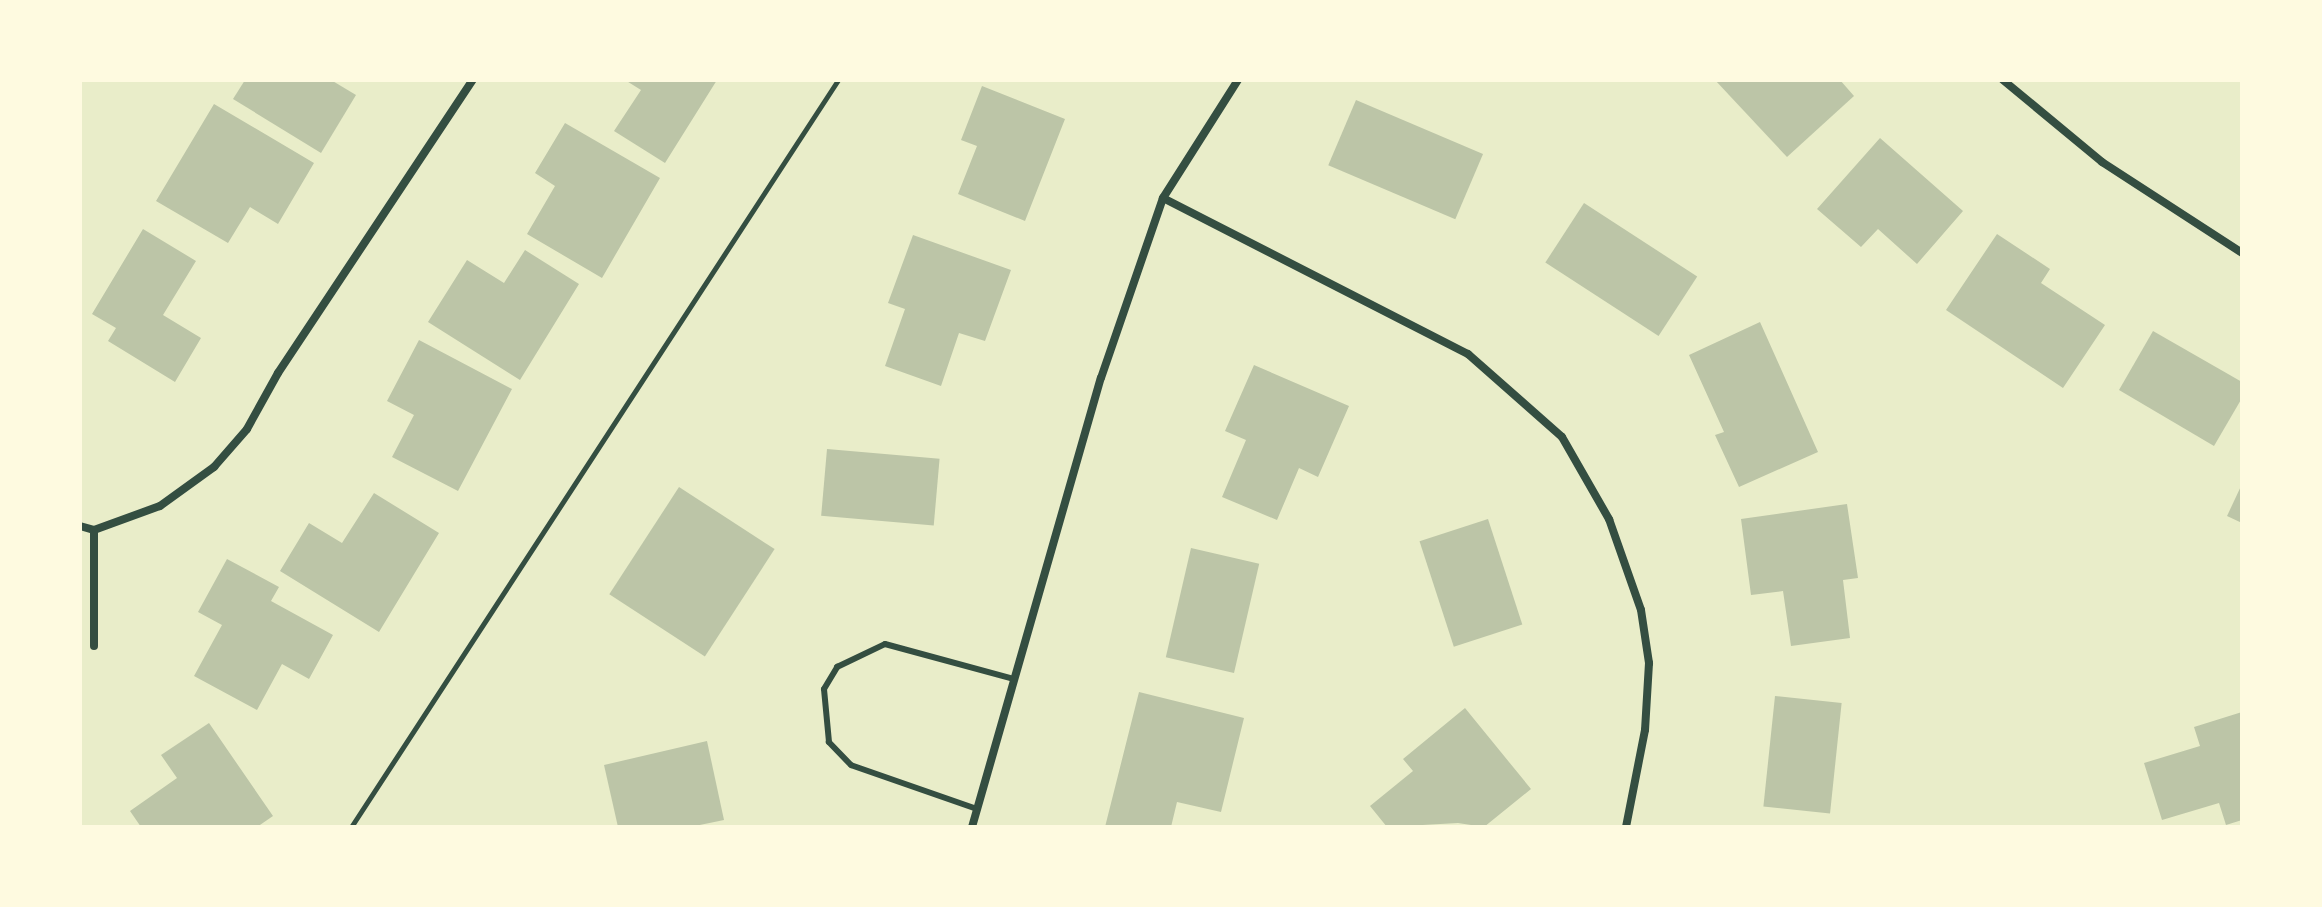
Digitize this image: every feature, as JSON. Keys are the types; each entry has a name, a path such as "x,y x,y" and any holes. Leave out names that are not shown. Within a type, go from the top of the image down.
{"street":[{"path":"80,526 94,530 160,506 214,467 247,429 278,373 473,80"},
{"path":"972,827 1101,378 1163,198 1238,80"},
{"path":"2003,80 2102,162 2242,253"},
{"path":"1163,198 1443,339 1497,376 1562,437 1609,519 1641,610 1649,663 1645,730 1626,827"},
{"path":"94,530 94,646"}],"lane":[{"path":"977,809 851,765 829,742 824,689 837,667 885,644 1014,679"}],"path":[{"path":"351,827 838,80"}],"building":[{"path":"245,80 331,80 356,95 321,153 233,99"},
{"path":"625,80 717,80 665,163 614,131 641,90"},
{"path":"1715,80 1840,80 1854,96 1787,157"},
{"path":"982,86 1065,119 1025,221 958,194 977,146 961,140"},
{"path":"1356,100 1483,154 1455,219 1328,165"},
{"path":"214,104 314,163 278,224 250,207 228,243 156,201"},
{"path":"565,123 660,178 602,278 527,234 555,186 535,173"},
{"path":"1880,138 1963,211 1917,264 1878,229 1861,247 1817,209"},
{"path":"1584,203 1697,277 1659,336 1545,263"},
{"path":"143,229 196,261 163,315 201,338 175,382 108,341 116,328 92,314"},
{"path":"1997,234 2050,269 2041,283 2105,325 2063,388 1946,310"},
{"path":"913,235 1011,270 985,341 959,333 941,386 885,366 905,309 888,303"},
{"path":"525,250 579,284 520,380 428,322 467,260 504,283"},
{"path":"1760,322 1818,452 1739,487 1715,435 1724,432 1689,355"},
{"path":"2153,331 2242,382 2242,398 2214,446 2119,390"},
{"path":"419,340 512,389 458,491 392,457 414,415 387,401"},
{"path":"1254,365 1349,406 1318,477 1299,468 1277,520 1222,497 1246,440 1225,431"},
{"path":"827,449 940,459 934,526 821,516"},
{"path":"2242,484 2242,523 2227,516"},
{"path":"679,487 775,549 705,656 609,594"},
{"path":"374,493 439,533 379,632 280,571 309,523 342,543"},
{"path":"1847,504 1858,578 1843,580 1850,638 1791,646 1783,591 1751,595 1741,519"},
{"path":"1488,519 1522,625 1454,647 1420,541"},
{"path":"1191,548 1259,564 1234,673 1166,657"},
{"path":"227,559 279,587 271,601 333,635 309,679 282,664 257,710 194,676 222,625 198,612"},
{"path":"1139,692 1244,718 1221,812 1177,802 1171,827 1105,827"},
{"path":"1775,696 1842,703 1830,813 1763,806"},
{"path":"1465,708 1531,789 1484,827 1458,823 1387,827 1370,806 1413,771 1403,759"},
{"path":"2242,712 2242,820 2226,825 2219,803 2162,820 2144,763 2200,746 2194,727"},
{"path":"209,723 273,816 257,827 141,827 130,811 177,778 161,755"},
{"path":"707,741 724,820 690,827 618,827 604,765"}]}
